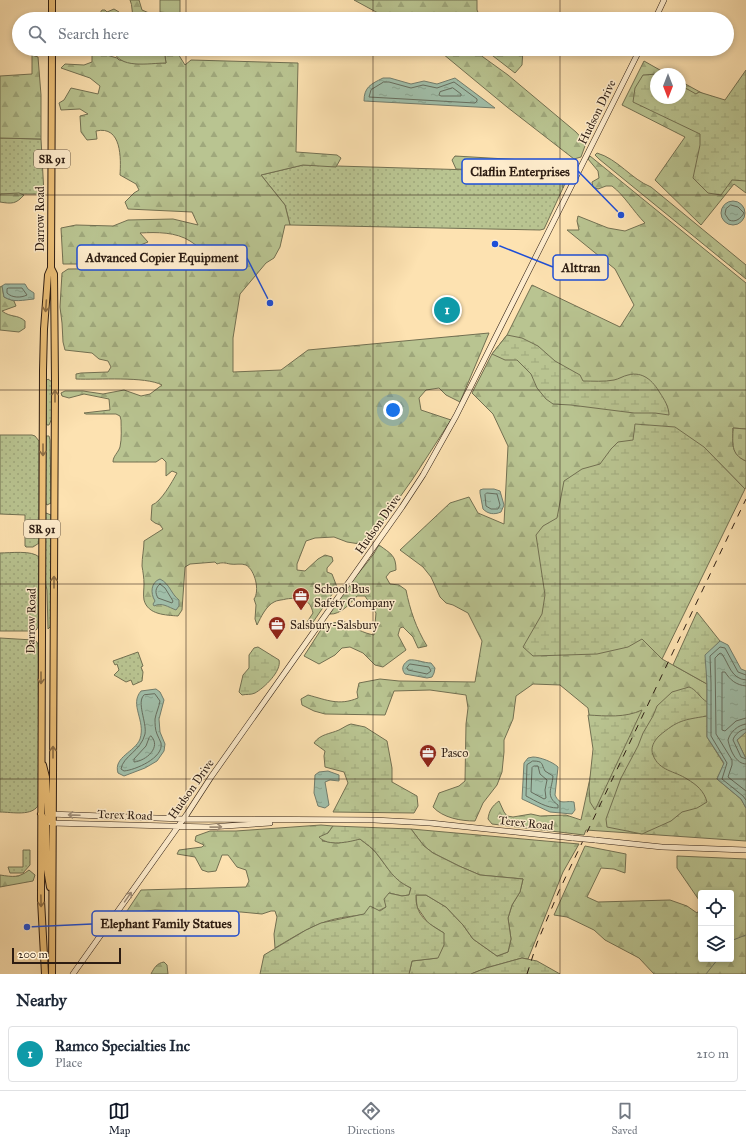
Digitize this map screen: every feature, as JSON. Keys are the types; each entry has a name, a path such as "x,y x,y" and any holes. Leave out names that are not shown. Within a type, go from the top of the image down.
{"main road":[{"path":"52,0 52,12"},
{"path":"658,12 664,0"},
{"name":"Darrow Road","path":"52,56 51,268 48,274 43,358 41,758 47,814 53,823 52,974"},
{"name":"Hudson Drive","path":"73,974 423,475 458,412 636,56"},
{"name":"Darrow Road","path":"45,974 41,883 43,823 47,814 55,430 54,274 51,268"},
{"path":"43,358 55,358"},
{"path":"43,378 55,378"},
{"path":"43,431 55,430"},
{"path":"43,509 54,509"},
{"name":"Terex Road","path":"47,814 183,819 374,820 420,822 662,847 746,850"},
{"name":"Terex Road","path":"43,823 177,827 228,826 303,820"},
{"path":"43,823 47,869 49,883 53,894"},
{"path":"41,883 49,883"},
{"path":"43,947 52,947"}],"green space":[{"path":"130,0 139,0 142,10 147,12 133,12"},
{"path":"160,0 180,0 180,12 160,12"},
{"path":"354,0 477,0 478,12 376,12"},
{"path":"114,9 119,12 107,12"},
{"path":"32,56 35,56 38,57 41,95 41,139 0,138 0,76 32,74"},
{"path":"92,56 110,56 119,60 143,63 166,63 165,56 179,56 185,65 191,60 298,63 296,152 337,155 341,158 336,167 303,165 261,175 285,205 290,225 285,225 280,247 274,258 266,263 240,294 233,338 233,372 281,370 308,350 489,333 460,402 446,395 439,388 426,390 419,398 421,410 451,420 412,480 366,545 347,542 334,537 315,538 306,541 297,564 297,570 305,571 318,559 325,555 332,557 333,561 327,568 327,572 332,574 337,587 309,628 307,627 307,622 313,613 312,608 307,601 296,598 275,601 264,612 257,625 255,619 256,605 254,599 257,591 256,581 252,571 246,565 242,564 217,564 215,562 190,564 185,567 182,610 178,616 158,613 149,609 144,600 142,566 144,541 163,529 160,525 151,520 152,505 163,496 177,473 172,471 166,476 166,462 162,458 156,462 113,462 121,444 120,416 116,414 84,413 110,410 109,399 84,394 69,398 62,396 61,393 65,391 83,391 103,394 124,390 141,396 150,394 162,385 154,382 133,379 76,379 76,374 108,372 111,367 108,361 99,359 92,353 65,350 60,307 62,273 68,269 168,268 183,266 210,270 217,264 215,257 185,238 166,233 140,233 148,242 138,246 139,254 173,258 172,264 63,264 61,228 76,225 113,226 128,220 173,219 198,225 192,212 128,209 125,202 139,190 136,184 120,175 120,152 115,138 111,133 96,131 97,139 87,140 81,132 80,116 88,114 80,109 61,110 59,103 64,100 71,88 98,94 100,86 90,78 61,68 65,64 84,65 92,62"},
{"path":"116,56 165,56 166,63 135,64 127,63"},
{"path":"445,56 482,56 508,75 576,132 586,143 581,157 574,159 507,107"},
{"path":"493,56 523,56 522,65 515,73"},
{"path":"644,61 656,68 650,68 650,104 686,104 686,84 729,108 746,76 746,193 734,184 701,225 655,180 685,137 622,105"},
{"path":"746,70 746,181 732,180 721,195 708,193 693,178 700,145 700,134 633,102 635,88 643,75 650,74 650,104 686,104 686,88 696,94 699,92 725,100"},
{"path":"0,138 41,139 44,194 0,194"},
{"path":"597,153 618,164 637,179 651,187 746,265 746,279 599,159 595,155"},
{"path":"455,156 540,161 553,166 556,162 570,174 563,188 563,179 556,175 545,173 456,169 452,160"},
{"path":"590,156 746,283 746,429 733,428 733,438 734,448 737,455 746,461 746,487 745,489 704,447 625,621 662,659 707,684 707,737 724,764 717,779 741,799 746,808 746,841 586,830 584,835 492,824 488,819 489,814 491,809 499,801 507,816 513,817 531,814 540,816 566,815 581,820 595,755 588,708 560,685 533,684 516,696 513,719 504,740 502,772 497,785 483,803 475,821 452,818 442,814 433,807 439,793 459,786 465,781 466,724 468,708 466,695 430,690 394,691 385,715 325,714 314,711 302,705 301,699 308,695 339,702 345,702 358,698 357,692 359,683 380,679 399,681 475,682 482,641 468,613 446,603 440,597 431,577 423,567 400,550 450,503 469,497 478,513 504,524 508,446 493,414 472,393 492,354 507,335 532,285 620,327 634,305 615,269 567,230 579,230 577,221 578,216 608,228 625,231 645,223 621,194 612,186 606,186 598,189 593,187 592,182 599,178 598,171 588,159"},
{"path":"303,165 539,172 556,175 563,179 563,188 544,229 540,230 290,225 285,205 261,175"},
{"path":"19,193 24,195 16,202 0,202 0,194"},
{"path":"2,286 4,297 14,301 16,306 2,311 8,315 19,317 25,321 25,328 19,332 0,330 0,287"},
{"path":"507,335 522,338 538,346 555,361 580,375 583,381 610,381 633,374 643,376 651,381 657,389 666,403 669,415 634,413 553,404 546,399 537,388 531,374 517,360 505,360 492,354"},
{"path":"48,379 52,382 52,418 49,425 47,425 45,382"},
{"path":"635,424 675,427 704,447 745,489 662,659 642,639 628,647 597,654 533,656 523,647 542,614 545,595 536,535 543,526 557,518 564,481 582,469 600,464 618,442 633,440"},
{"path":"733,428 746,429 746,461 737,455 735,451 733,443"},
{"path":"0,435 32,435 39,441 39,543 33,547 25,546 25,515 0,514"},
{"path":"46,436 49,436 50,440 51,503 47,505 45,502"},
{"path":"46,513 51,515 51,626 48,629 47,590 44,576"},
{"path":"379,545 394,558 396,570 390,572 386,577 390,584 399,585 406,590 414,619 427,646 418,648 413,637 403,627 400,628 398,635 406,650 383,667 375,665 363,653 350,647 342,648 335,655 319,664 304,656 322,628 328,623 345,622 359,630 374,635 376,613 365,596 357,596 338,613 330,614 336,602 373,555"},
{"path":"0,553 31,553 39,557 38,627 36,630 0,631"},
{"path":"697,612 720,641 706,655 707,684 673,665"},
{"path":"0,638 33,640 37,642 38,645 39,804 32,811 22,813 0,812"},
{"path":"258,647 279,660 278,669 272,679 259,691 253,694 242,695 239,692 243,675 249,668 249,655 254,648"},
{"path":"138,652 143,666 141,667 143,672 142,681 133,685 131,680 126,682 114,675 119,670 117,664 115,665 113,661"},
{"path":"689,687 707,702 707,716 686,720 671,727 659,736 652,747 652,752 656,760 663,768 682,776 697,786 702,791 707,802 697,808 682,812 671,821 642,834 607,827 606,819 621,778 657,706 672,692"},
{"path":"642,710 595,810 590,802 589,787 593,749 588,715 622,715 636,713"},
{"path":"351,724 365,727 387,741 392,768 392,782 417,796 418,806 414,813 333,812 348,783 344,772 325,767 325,751 314,743 322,736"},
{"path":"746,732 746,759 737,740"},
{"path":"321,825 333,826 322,841 338,843 360,839 369,846 400,881 411,888 409,895 402,896 389,893 386,907 380,910 368,914 327,921 304,931 275,948 274,934 277,917 275,911 262,914 241,912 155,910 129,913 127,911 141,890 246,887 249,881 246,870 237,867 228,855 222,855 216,871 208,872 202,870 195,857 177,854 179,850 202,847 204,845 195,841 196,836 210,831 236,831"},
{"path":"333,826 411,829 424,846 433,853 459,866 480,875 523,879 520,892 512,905 508,918 511,939 508,952 497,956 473,939 463,925 446,907 426,895 416,895 416,902 423,918 432,926 444,933 444,945 438,958 412,961 409,974 260,974 264,955 306,930 321,923 364,914 370,906 380,911 386,907 384,899 389,893 402,896 409,895 411,888 395,878 375,852 360,839 333,843 319,837 328,833"},
{"path":"411,829 579,844 563,872 528,959 522,958 486,968 471,974 409,974 412,961 437,958 444,933 428,923 417,907 416,895 426,895 446,907 463,925 473,939 497,956 508,952 511,939 508,918 512,905 520,892 523,879 480,875 459,866 433,853 424,846"},
{"path":"585,846 626,854 625,873 614,869 601,868 587,897 598,902 670,900 687,906 697,913 698,912 698,962 734,962 734,890 698,890 698,899 677,868 677,856 746,859 746,974 654,974 639,958 605,940 594,930 567,917 554,915"},
{"path":"23,850 30,850 30,865 23,873 10,873 8,867 23,867"},
{"path":"29,870 35,875 33,881 0,887 0,875 16,876"},
{"path":"522,958 537,961 560,974 471,974 486,968"},
{"path":"164,962 167,965 168,974 151,974 159,963"}],"water":[{"path":"383,78 390,78 411,84 424,81 437,84 455,78 495,108 364,101 365,92 369,86"},
{"path":"733,201 742,204 745,213 742,222 733,225 724,222 721,213 724,204"},
{"path":"5,284 25,284 28,289 34,293 34,299 15,301 4,297 2,286"},
{"path":"494,489 500,491 504,505 501,512 491,514 483,509 480,490"},
{"path":"160,579 179,600 179,606 176,610 168,606 154,606 153,604 155,601 152,595 152,588 157,580"},
{"path":"720,641 728,645 741,669 746,671 746,732 737,740 746,759 746,808 741,799 717,779 724,763 707,737 707,684 705,655"},
{"path":"409,660 431,663 435,668 432,677 427,678 405,674 403,666"},
{"path":"156,689 160,692 164,700 159,719 160,732 165,744 164,751 157,761 145,768 124,776 118,773 117,767 121,759 134,748 140,739 141,725 137,707 138,696 141,691"},
{"path":"533,757 546,760 558,767 555,795 561,802 574,802 575,810 572,814 550,812 522,799 524,763 528,758"},
{"path":"328,771 339,775 339,781 330,780 325,782 329,805 325,808 318,806 314,793 315,775 319,772"}],"waterway":[{"path":"734,940 746,935"},
{"path":"706,974 716,962"}],"railway":[{"path":"527,974 537,943 559,891 746,499"}],"place":[{"name":"Claflin Enterprises","path":"621,215"},
{"name":"Alttran","path":"495,244"},
{"name":"Advanced Copier Equipment","path":"270,303"},
{"name":"Ramco Specialties Inc","path":"447,310"},
{"name":"School Bus Safety Company","path":"301,611"},
{"name":"Salsbury-Salsbury","path":"277,640"},
{"name":"Pasco","path":"428,768"},
{"name":"Elephant Family Statues","path":"27,927"}]}
